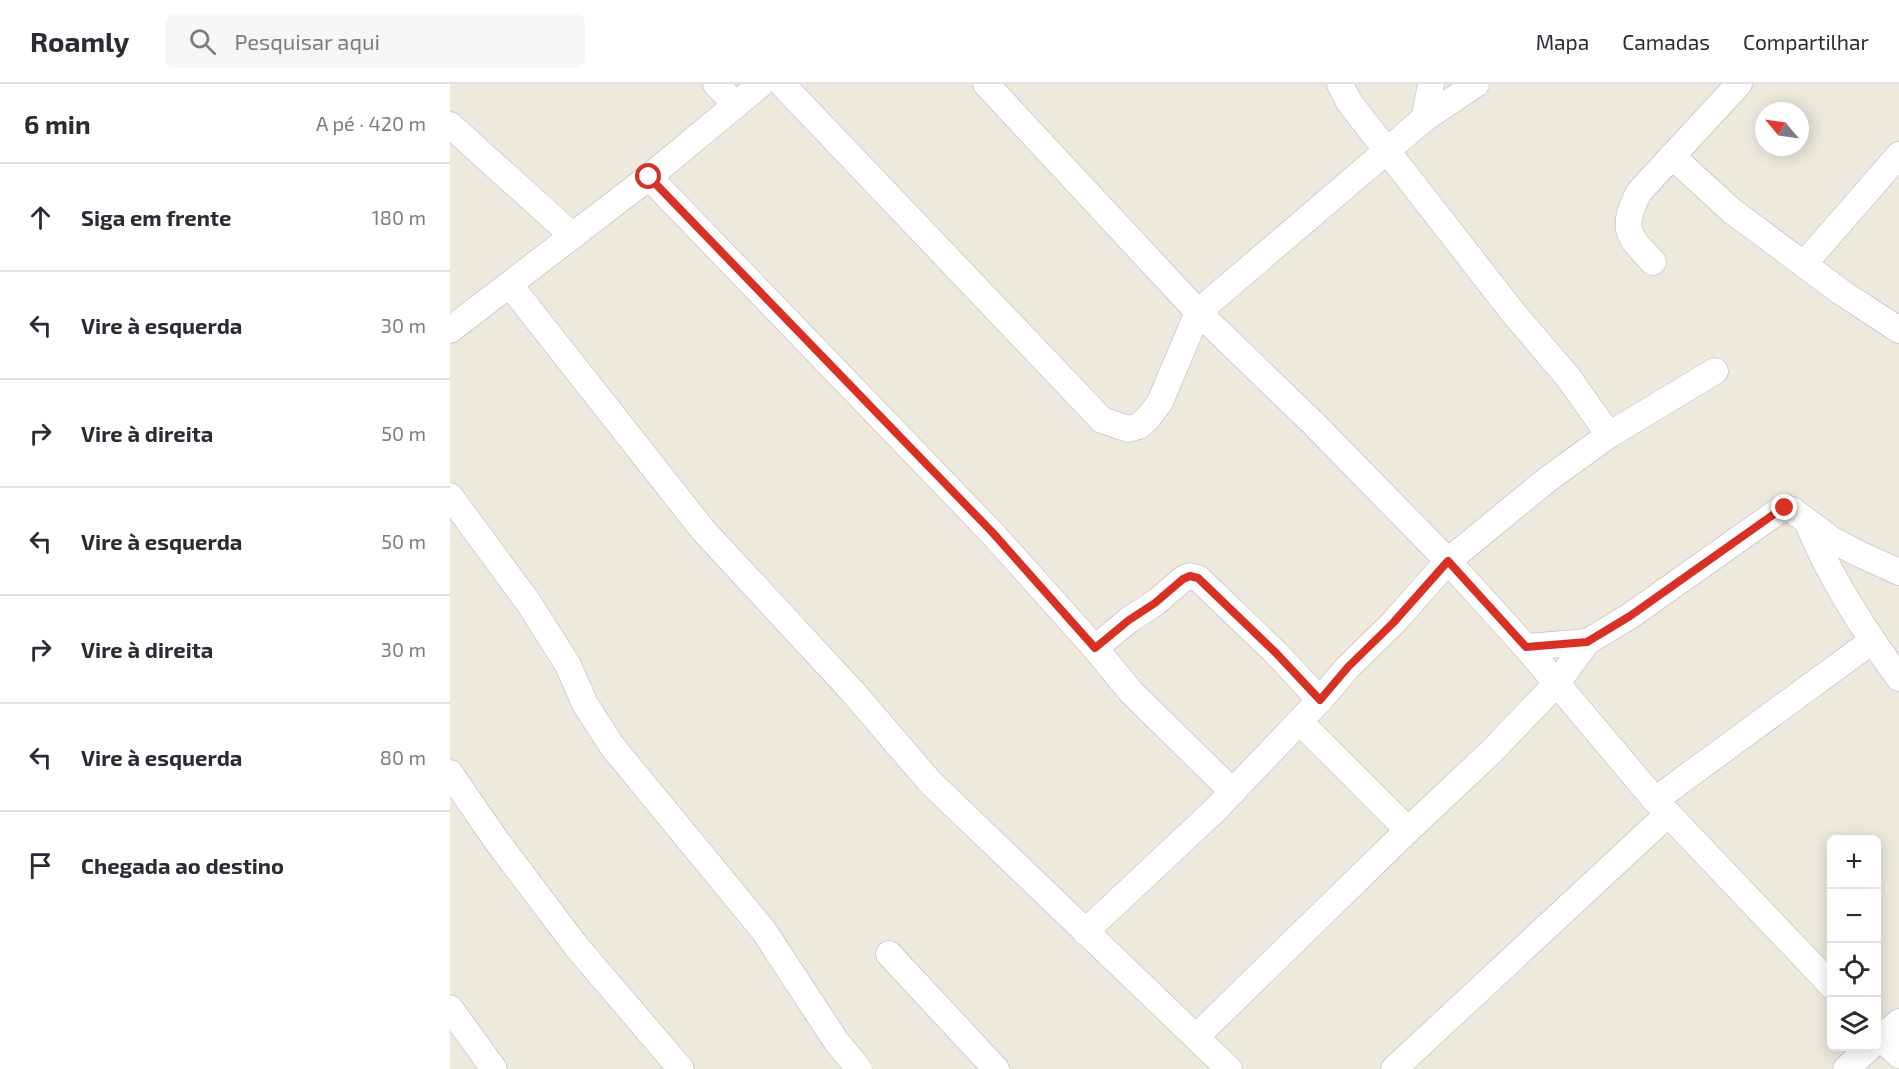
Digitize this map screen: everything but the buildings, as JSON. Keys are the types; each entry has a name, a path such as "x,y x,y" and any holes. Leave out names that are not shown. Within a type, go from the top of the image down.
{"street":[{"path":"716,84 736,105"},
{"path":"450,330 649,177 761,84"},
{"path":"782,84 1102,420 1128,429 1139,426 1160,402 1198,312 1386,150 1424,119 1476,84"},
{"path":"986,84 1198,312 1313,423 1448,561 1526,647 1662,807 1827,981"},
{"path":"1340,84 1349,102 1515,315 1568,377 1608,435"},
{"path":"1424,119 1431,84"},
{"path":"1653,262 1632,241 1628,229 1629,217 1639,192 1739,84"},
{"path":"450,125 573,236"},
{"path":"1804,264 1899,155"},
{"path":"1672,156 1732,211 1841,292 1899,330"},
{"path":"649,177 993,533 1132,693 1233,792"},
{"path":"510,285 703,530 852,691 930,782 1229,1069"},
{"path":"1085,932 1233,792 1300,722 1348,667 1393,623 1448,561 1548,479 1608,435 1715,371"},
{"path":"450,496 533,611 568,665 585,704 612,746 764,931 819,1015 859,1069"},
{"path":"1196,1037 1491,752 1557,683 1587,642 1630,616 1777,512 1785,508 1792,510 1857,554 1899,572"},
{"path":"1807,521 1821,555 1872,641 1896,668"},
{"path":"1095,648 1183,579 1190,576 1198,578 1234,612 1320,700"},
{"path":"1394,1069 1662,807 1872,641"},
{"path":"1526,647 1587,642"},
{"path":"1300,722 1408,830"},
{"path":"450,774 496,840 576,946 681,1069"},
{"path":"890,954 996,1069"},
{"path":"450,1008 494,1069"},
{"path":"1846,1069 1884,1039"}],"route":[{"path":"649,177 993,533 1095,648 1183,579 1190,576 1198,578 1234,612 1320,700 1448,561 1526,647 1587,642 1630,616 1785,508"}]}
